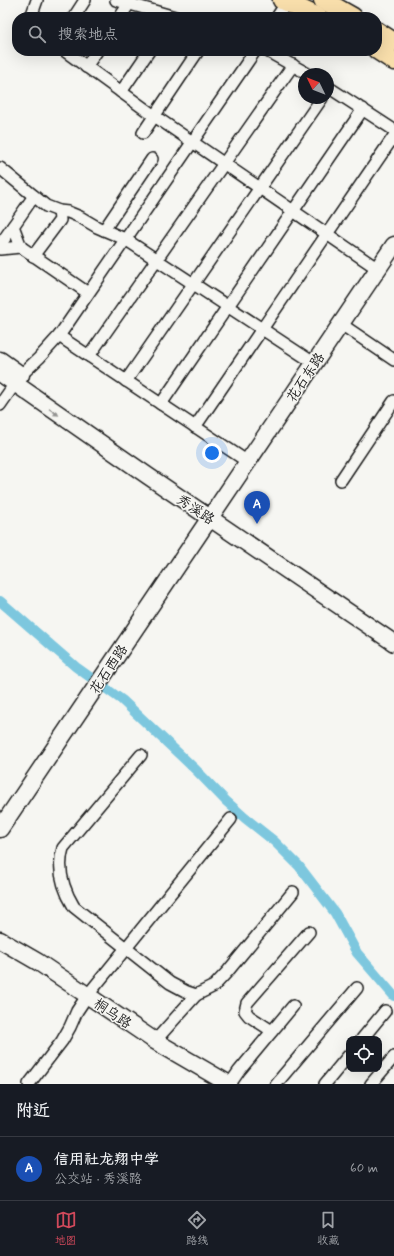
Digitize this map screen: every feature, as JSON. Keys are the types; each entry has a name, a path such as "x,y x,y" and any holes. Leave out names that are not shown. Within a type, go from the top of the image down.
{"main road":[{"path":"323,0 344,12"},
{"path":"282,6 302,12"},
{"path":"382,34 394,42"},
{"path":"382,53 394,61"}],"street":[{"path":"33,12 37,0"},
{"path":"77,12 85,0"},
{"path":"116,0 156,12"},
{"path":"123,12 129,4"},
{"path":"72,56 154,116 378,269"},
{"path":"86,67 94,56"},
{"path":"121,92 146,56"},
{"path":"143,133 195,56"},
{"path":"0,405 18,379 59,336 252,56"},
{"path":"276,56 298,68"},
{"path":"89,356 293,65"},
{"path":"334,91 394,130"},
{"path":"126,381 318,104"},
{"path":"161,404 363,109"},
{"path":"195,427 394,136"},
{"path":"104,230 152,160"},
{"path":"0,168 46,206 59,212 68,212 126,239 314,364"},
{"path":"0,245 34,196"},
{"path":"33,256 60,220 59,212"},
{"path":"13,226 20,247 88,293"},
{"name":"花石东路","path":"213,514 394,245"},
{"path":"0,249 20,247"},
{"path":"341,324 394,360"},
{"path":"59,336 248,462"},
{"name":"秀溪路","path":"0,360 18,379 65,419 394,630"},
{"name":"秀溪路","path":"0,373 18,379"},
{"path":"341,480 394,400"},
{"name":"秀溪路","path":"213,514 394,643"},
{"name":"花石西路","path":"0,829 213,514"},
{"path":"141,754 63,848 60,859 63,881 68,898 74,907 170,983 187,992 196,994"},
{"path":"29,1084 62,1041 77,1011 87,996 231,819"},
{"path":"156,1041 196,994 214,986 228,971 293,892"},
{"path":"272,1031 249,1016 245,1011 247,1003 308,932"},
{"name":"桐乌路","path":"0,940 38,962 156,1041 229,1084"},
{"path":"276,1084 356,988"},
{"path":"229,1084 293,1006"},
{"path":"364,1036 385,1011"},
{"path":"371,1084 394,1057"},
{"path":"324,1084 346,1058"}],"waterway":[{"path":"0,601 76,667 122,700 196,770 226,801 274,841 299,866 335,913 357,953 394,996"}],"place":[{"name":"信用社龙翔中学","path":"257,524"}]}
